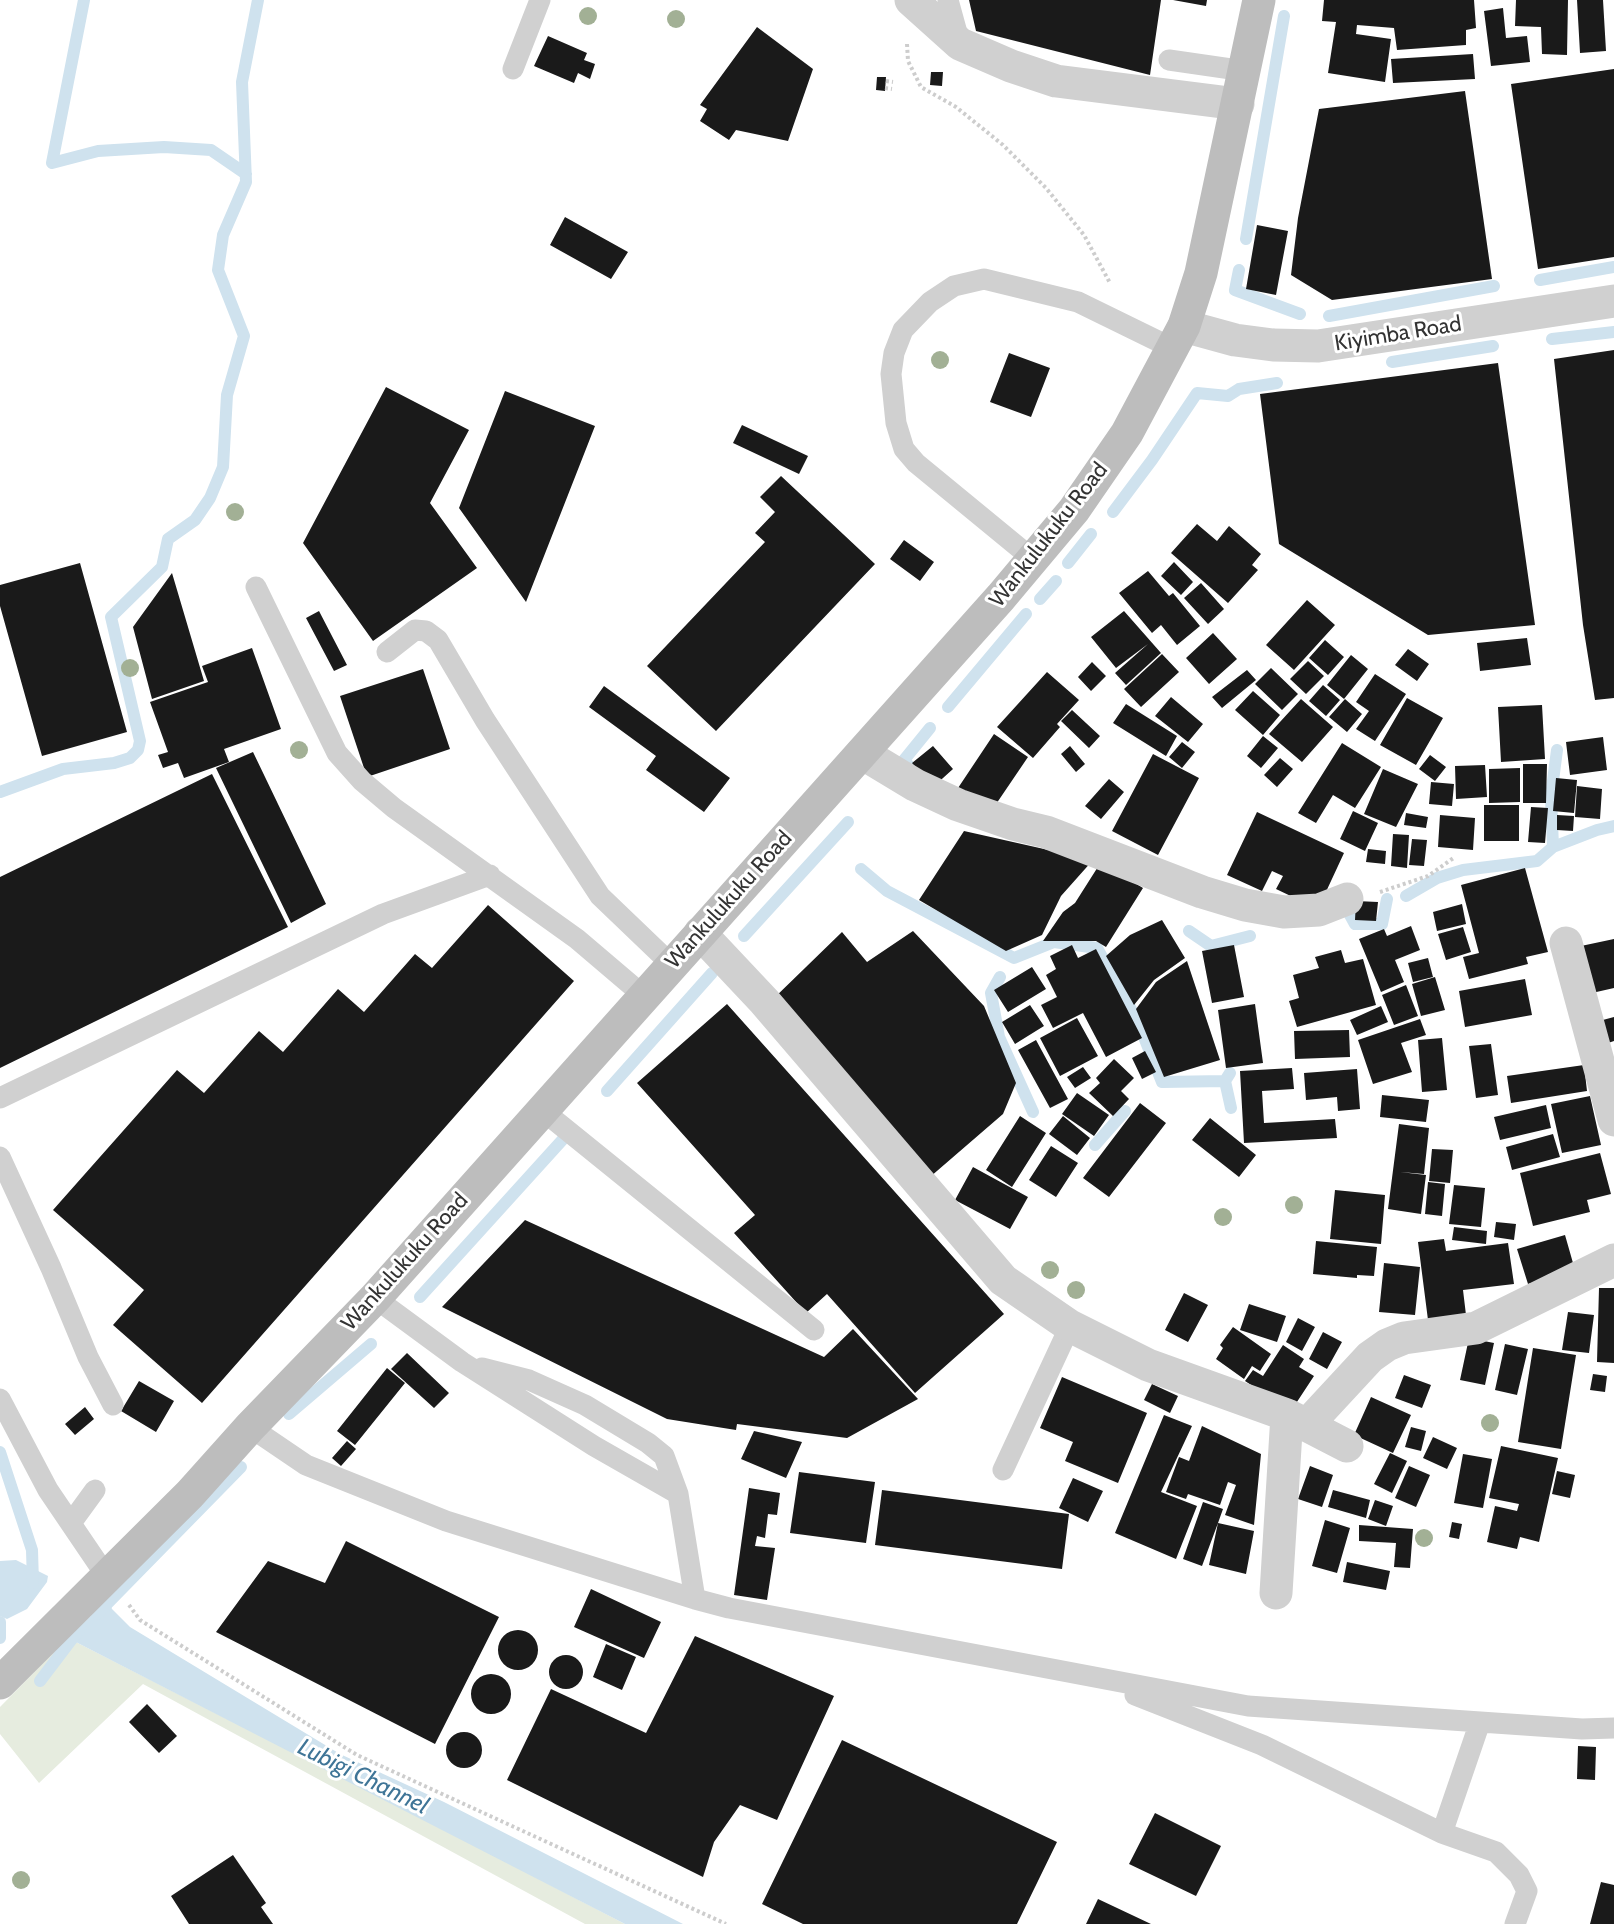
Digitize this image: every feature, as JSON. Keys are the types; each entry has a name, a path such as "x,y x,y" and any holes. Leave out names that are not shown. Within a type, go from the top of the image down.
{"main road":[{"name":"Wankulukuku Road","path":"0,1683 190,1494 375,1298 1034,560 1074,510 1127,433 1178,337 1202,273 1259,0"}],"street":[{"path":"911,0 960,44 1011,66 1056,81 1238,104"},
{"name":"Kiyimba Road","path":"1178,337 1318,346 1614,301"},
{"path":"862,753 915,785 958,805 1013,824 1046,832 1202,892 1245,905 1284,912 1319,910 1347,899"},
{"path":"700,933 764,1001 1003,1280 1070,1326 1148,1365 1297,1420 1347,1446"},
{"path":"1566,943 1614,1120"},
{"path":"1276,1593 1297,1420 1387,1345 1404,1338 1476,1328 1614,1260"}],"lane":[{"path":"513,69 540,0"},
{"path":"948,0 960,44"},
{"path":"1169,60 1245,71"},
{"path":"1034,560 916,463 904,449 896,423 891,374 894,352 903,330 930,302 954,286 984,279 1078,302 1137,331 1178,337"},
{"path":"256,587 337,753 362,781 394,808 577,939 644,996"},
{"path":"387,652 415,630 426,631 438,640 485,720 600,896 672,965"},
{"path":"0,1098 383,914 490,875"},
{"path":"542,1110 814,1330"},
{"path":"0,1157 51,1268 88,1357 113,1405"},
{"path":"375,1298 462,1362 594,1446 678,1494"},
{"path":"1003,1470 1070,1326"},
{"path":"462,1362 539,1384 585,1405 648,1443 664,1456 678,1494 695,1599"},
{"path":"0,1399 48,1490 107,1577"},
{"path":"250,1428 306,1465 446,1521 729,1608 1248,1706 1582,1729 1614,1728"},
{"path":"71,1523 95,1490"},
{"path":"1078,1674 1262,1745 1442,1833 1496,1852 1519,1875 1527,1891 1515,1924"},
{"path":"1442,1833 1480,1722"}],"path":[{"path":"907,40 908,61 921,87 956,107 1003,145 1046,188 1084,235 1137,331"},
{"path":"886,81 893,82"},
{"path":"885,88 892,89"},
{"path":"1347,899 1370,895 1428,876 1455,857"},
{"path":"107,1577 140,1620 357,1755 726,1924"}],"shaded area":[{"path":"68,1638 625,1924 585,1924 143,1684 39,1783 0,1734 0,1707"}],"water":[{"path":"16,1560 48,1576 47,1582 27,1609 7,1619 0,1616 0,1561"},
{"name":"Lubigi Channel","path":"108,1599 112,1609 130,1627 340,1754 444,1802 683,1924 625,1924 68,1638"}],"building":[{"path":"969,0 1161,0 1150,75 976,31"},
{"path":"1173,0 1207,0 1206,6"},
{"path":"1324,0 1474,0 1476,28 1466,30 1466,45 1397,50 1394,28 1357,25 1356,34 1391,39 1385,82 1328,73 1336,22 1322,21"},
{"path":"1516,0 1568,0 1567,55 1542,54 1541,27 1515,26"},
{"path":"1577,0 1603,0 1606,51 1580,53"},
{"path":"1503,8 1506,38 1527,36 1530,62 1491,66 1484,11"},
{"path":"757,27 813,69 788,141 736,130 729,140 700,121 707,109 700,105"},
{"path":"548,36 587,53 584,60 595,64 590,79 578,73 574,83 534,66"},
{"path":"1473,54 1475,79 1393,83 1391,59"},
{"path":"1614,69 1614,257 1538,269 1511,84"},
{"path":"931,72 943,72 942,86 930,85"},
{"path":"877,77 886,77 885,91 876,90"},
{"path":"1465,91 1492,279 1332,300 1291,275 1298,218 1319,109"},
{"path":"565,217 628,252 611,279 550,245"},
{"path":"1257,225 1288,231 1276,295 1246,289"},
{"path":"1614,350 1614,698 1595,700 1583,625 1554,359"},
{"path":"1009,353 1050,368 1031,417 990,402"},
{"path":"1498,363 1535,625 1428,635 1279,544 1260,394"},
{"path":"386,387 469,430 430,503 477,568 373,641 303,543"},
{"path":"505,391 595,426 526,602 459,508"},
{"path":"742,425 808,456 799,474 733,443"},
{"path":"781,476 875,564 716,731 647,666 765,542 755,533 775,512 760,497"},
{"path":"1197,524 1217,541 1229,526 1261,554 1252,565 1258,570 1228,603 1171,553"},
{"path":"904,540 934,562 920,581 890,559"},
{"path":"1174,562 1193,582 1181,595 1161,576"},
{"path":"80,563 127,732 42,756 0,606 0,585"},
{"path":"1148,571 1169,596 1173,593 1200,626 1177,645 1161,625 1152,633 1119,593"},
{"path":"172,573 204,681 152,699 133,627"},
{"path":"1201,583 1224,609 1208,624 1184,598"},
{"path":"1307,600 1335,625 1294,670 1266,645"},
{"path":"319,611 347,665 334,671 306,618"},
{"path":"1124,611 1161,653 1126,685 1115,673 1148,644 1116,668 1091,637"},
{"path":"1213,633 1237,659 1209,684 1186,658"},
{"path":"1527,638 1531,665 1480,671 1477,643"},
{"path":"1325,640 1344,657 1328,675 1309,658"},
{"path":"252,648 281,729 224,749 229,762 184,778 178,763 163,768 158,755 168,752 150,702 208,682 202,666"},
{"path":"1408,649 1429,664 1417,681 1395,665"},
{"path":"1162,654 1179,672 1141,707 1124,689"},
{"path":"1351,655 1368,669 1344,699 1327,685"},
{"path":"1308,661 1324,676 1306,694 1290,679"},
{"path":"1092,662 1106,676 1091,691 1078,677"},
{"path":"1271,668 1298,694 1282,710 1255,684"},
{"path":"423,669 450,749 367,777 340,696"},
{"path":"1247,670 1256,680 1222,708 1212,697"},
{"path":"1047,672 1079,700 1057,724 1060,727 1033,758 997,727"},
{"path":"1375,674 1406,694 1375,741 1356,729 1369,711 1356,702"},
{"path":"1323,685 1340,700 1326,716 1309,701"},
{"path":"604,686 730,778 704,812 646,770 656,756 589,707"},
{"path":"1253,691 1280,715 1263,735 1235,710"},
{"path":"1171,697 1203,724 1188,742 1155,716"},
{"path":"1407,698 1443,718 1416,765 1380,745"},
{"path":"1301,699 1333,727 1302,762 1269,734"},
{"path":"1345,699 1362,714 1347,732 1329,717"},
{"path":"1126,704 1177,736 1166,756 1113,723"},
{"path":"1542,705 1545,759 1501,762 1498,707"},
{"path":"1072,710 1100,736 1089,748 1061,721"},
{"path":"994,734 1028,757 990,813 956,791"},
{"path":"1263,736 1278,748 1261,768 1247,756"},
{"path":"1603,737 1607,770 1570,775 1566,742"},
{"path":"1182,742 1195,752 1182,768 1169,757"},
{"path":"1342,743 1381,767 1355,808 1333,795 1316,823 1298,813"},
{"path":"933,746 953,769 933,787 912,763"},
{"path":"1070,746 1085,764 1076,772 1061,754"},
{"path":"253,752 326,904 291,923 216,768"},
{"path":"1153,754 1199,778 1158,855 1112,831"},
{"path":"1430,755 1446,767 1435,781 1419,769"},
{"path":"1280,758 1293,769 1277,787 1264,775"},
{"path":"1523,764 1547,764 1546,803 1523,803"},
{"path":"1485,765 1487,797 1456,799 1455,766"},
{"path":"1520,768 1520,802 1489,803 1489,769"},
{"path":"1383,769 1418,784 1396,827 1364,814"},
{"path":"212,774 288,927 0,1068 0,877"},
{"path":"1556,778 1577,780 1574,813 1553,811"},
{"path":"1109,779 1124,792 1101,819 1085,806"},
{"path":"1431,782 1454,784 1452,806 1429,804"},
{"path":"1577,786 1602,789 1600,819 1575,817"},
{"path":"1484,805 1519,805 1519,841 1484,841"},
{"path":"1531,807 1548,808 1545,843 1528,842"},
{"path":"1353,811 1378,823 1365,851 1340,839"},
{"path":"1257,812 1344,853 1318,909 1276,889 1283,876 1272,871 1262,891 1227,875"},
{"path":"1406,813 1428,817 1426,828 1404,825"},
{"path":"1440,815 1475,818 1473,850 1438,847"},
{"path":"1557,815 1574,816 1573,831 1557,830"},
{"path":"964,831 1093,860 1061,896 1042,935 1006,951 919,900"},
{"path":"1393,834 1409,835 1407,868 1391,866"},
{"path":"1412,839 1427,840 1424,866 1409,865"},
{"path":"1368,849 1386,851 1385,864 1366,862"},
{"path":"1101,862 1143,888 1106,947 1096,941 1043,941 1063,912 1075,903"},
{"path":"1525,868 1548,952 1526,957 1528,964 1469,979 1463,957 1479,953 1461,885"},
{"path":"1356,901 1378,902 1376,921 1355,920"},
{"path":"1462,904 1466,924 1437,931 1433,912"},
{"path":"488,905 574,981 202,1403 113,1325 144,1290 53,1210 177,1070 204,1093 259,1031 283,1052 338,989 364,1012 415,954 432,968"},
{"path":"1162,920 1185,958 1154,980 1134,1005 1106,956 1130,935"},
{"path":"1411,926 1420,950 1395,960 1404,982 1381,992 1359,939 1384,929 1387,936"},
{"path":"1463,927 1471,952 1446,960 1438,934"},
{"path":"913,931 984,1006 1016,1083 1003,1114 930,1177 770,1002 842,932 867,962"},
{"path":"1614,939 1614,988 1592,993 1581,946"},
{"path":"1072,945 1078,958 1096,949 1142,1038 1106,1057 1083,1013 1053,1028 1041,1005 1057,997 1046,975 1056,969 1050,956"},
{"path":"1234,945 1244,997 1212,1003 1202,951"},
{"path":"1341,950 1345,963 1363,959 1376,1005 1297,1027 1289,1001 1299,998 1293,975 1319,968 1315,957"},
{"path":"1428,958 1433,977 1413,982 1408,963"},
{"path":"1187,961 1220,1060 1164,1077 1136,1009 1156,982"},
{"path":"1032,967 1046,989 1008,1012 994,990"},
{"path":"1435,977 1445,1010 1421,1016 1412,984"},
{"path":"1525,979 1532,1015 1465,1027 1459,991"},
{"path":"1406,985 1418,1016 1394,1025 1382,995"},
{"path":"727,1004 1004,1314 915,1393 827,1294 806,1313 734,1233 755,1215 637,1083"},
{"path":"1255,1004 1263,1063 1226,1068 1218,1010"},
{"path":"1030,1005 1044,1026 1015,1044 1002,1022"},
{"path":"1381,1006 1388,1022 1357,1035 1350,1020"},
{"path":"1614,1017 1614,1041 1605,1044 1599,1021"},
{"path":"1077,1018 1098,1056 1060,1076 1040,1038"},
{"path":"1420,1019 1426,1035 1401,1043 1412,1072 1373,1084 1358,1040"},
{"path":"1349,1030 1350,1057 1295,1059 1294,1031"},
{"path":"1442,1038 1447,1090 1422,1092 1418,1040"},
{"path":"1036,1040 1068,1099 1050,1108 1018,1050"},
{"path":"1491,1044 1498,1095 1476,1098 1469,1046"},
{"path":"1145,1051 1156,1072 1142,1079 1132,1058"},
{"path":"1114,1059 1134,1078 1121,1091 1129,1099 1113,1116 1089,1093 1100,1083 1096,1078"},
{"path":"1584,1065 1587,1091 1511,1103 1507,1076"},
{"path":"1083,1067 1091,1078 1075,1088 1067,1077"},
{"path":"1292,1068 1294,1089 1262,1091 1264,1123 1335,1119 1337,1138 1244,1143 1240,1071"},
{"path":"1357,1069 1360,1109 1338,1111 1337,1097 1306,1100 1304,1073"},
{"path":"1077,1093 1109,1115 1094,1136 1062,1114"},
{"path":"1382,1095 1429,1100 1426,1122 1380,1117"},
{"path":"1590,1096 1601,1145 1562,1153 1551,1104"},
{"path":"1140,1103 1166,1123 1109,1197 1083,1178"},
{"path":"1546,1105 1551,1128 1500,1140 1494,1117"},
{"path":"1020,1116 1046,1133 1012,1187 986,1170"},
{"path":"1063,1116 1090,1138 1077,1155 1049,1134"},
{"path":"1210,1118 1256,1155 1239,1177 1192,1140"},
{"path":"1399,1124 1429,1128 1424,1174 1400,1172 1426,1175 1421,1214 1388,1209"},
{"path":"1553,1134 1560,1157 1512,1170 1506,1147"},
{"path":"1051,1146 1078,1163 1056,1197 1029,1180"},
{"path":"1432,1149 1453,1150 1450,1183 1429,1181"},
{"path":"1600,1153 1611,1194 1587,1200 1590,1212 1533,1226 1520,1173"},
{"path":"973,1167 1028,1197 1010,1229 955,1200"},
{"path":"1428,1182 1445,1184 1442,1216 1425,1214"},
{"path":"1454,1185 1485,1188 1481,1227 1449,1224"},
{"path":"1335,1190 1385,1195 1381,1244 1330,1239"},
{"path":"525,1220 824,1357 853,1329 918,1399 847,1438 737,1424 736,1430 667,1419 442,1307"},
{"path":"1496,1222 1516,1224 1514,1240 1494,1237"},
{"path":"1454,1227 1487,1231 1486,1244 1452,1240"},
{"path":"1565,1235 1575,1270 1528,1284 1517,1249"},
{"path":"1444,1239 1446,1251 1508,1243 1514,1284 1463,1290 1466,1315 1428,1320 1418,1242"},
{"path":"1316,1241 1377,1247 1374,1276 1357,1275 1357,1278 1313,1274"},
{"path":"1384,1263 1420,1267 1415,1315 1379,1312"},
{"path":"1599,1288 1614,1288 1614,1363 1597,1362"},
{"path":"1184,1293 1208,1305 1188,1342 1165,1330"},
{"path":"1249,1304 1286,1316 1277,1342 1240,1330"},
{"path":"1568,1312 1594,1315 1589,1353 1562,1350"},
{"path":"1298,1318 1315,1327 1302,1351 1286,1342"},
{"path":"1233,1327 1271,1354 1260,1371 1252,1366 1244,1379 1216,1359 1223,1348 1220,1345"},
{"path":"1323,1332 1342,1342 1327,1369 1309,1359"},
{"path":"1469,1338 1494,1343 1485,1385 1460,1380"},
{"path":"1505,1344 1528,1349 1517,1395 1495,1390"},
{"path":"1283,1345 1304,1359 1299,1367 1314,1376 1291,1411 1245,1381 1253,1370 1263,1376"},
{"path":"1533,1348 1576,1355 1561,1449 1518,1442"},
{"path":"407,1353 449,1393 434,1408 391,1369"},
{"path":"387,1368 405,1383 355,1445 337,1431"},
{"path":"1593,1374 1607,1376 1605,1392 1590,1390"},
{"path":"1404,1375 1431,1385 1422,1408 1395,1398"},
{"path":"1062,1377 1147,1413 1118,1483 1065,1461 1073,1442 1040,1428"},
{"path":"139,1381 174,1401 156,1432 121,1411"},
{"path":"1152,1384 1178,1396 1170,1413 1144,1400"},
{"path":"1371,1397 1411,1415 1393,1453 1354,1435"},
{"path":"85,1407 94,1419 75,1435 65,1424"},
{"path":"1164,1415 1192,1426 1161,1492 1197,1506 1176,1559 1115,1533"},
{"path":"1202,1426 1261,1454 1254,1525 1225,1515 1236,1485 1228,1482 1220,1505 1188,1494 1186,1499 1166,1492 1179,1457 1189,1461"},
{"path":"1411,1427 1426,1431 1421,1451 1405,1447"},
{"path":"754,1431 802,1442 786,1478 741,1459"},
{"path":"1433,1437 1457,1448 1447,1469 1423,1458"},
{"path":"347,1441 356,1449 341,1466 332,1458"},
{"path":"1501,1446 1558,1458 1539,1542 1520,1537 1517,1549 1487,1542 1495,1506 1517,1511 1519,1504 1489,1498"},
{"path":"1390,1453 1407,1461 1392,1493 1374,1484"},
{"path":"1463,1454 1492,1459 1483,1508 1454,1503"},
{"path":"1310,1466 1333,1475 1322,1507 1298,1499"},
{"path":"1409,1466 1430,1475 1416,1507 1395,1498"},
{"path":"1557,1471 1575,1475 1570,1498 1552,1494"},
{"path":"799,1472 875,1482 866,1543 790,1533"},
{"path":"1073,1478 1103,1491 1088,1522 1059,1508"},
{"path":"749,1488 780,1493 777,1515 768,1514 765,1538 757,1536 755,1546 775,1548 767,1600 734,1595"},
{"path":"882,1490 1069,1514 1062,1569 875,1545"},
{"path":"1333,1490 1370,1500 1366,1518 1328,1507"},
{"path":"1375,1500 1393,1506 1386,1526 1368,1519"},
{"path":"1203,1502 1223,1509 1202,1566 1183,1559"},
{"path":"1325,1520 1350,1528 1337,1573 1312,1566"},
{"path":"1452,1522 1462,1524 1459,1539 1449,1537"},
{"path":"1218,1523 1254,1531 1246,1574 1209,1565"},
{"path":"1359,1525 1413,1529 1410,1568 1394,1567 1396,1543 1359,1541"},
{"path":"346,1541 499,1617 435,1744 216,1632 268,1561 325,1583"},
{"path":"1347,1562 1390,1571 1386,1590 1343,1582"},
{"path":"591,1589 661,1622 644,1658 574,1627"},
{"path":"518,1630 532,1636 538,1650 532,1664 518,1670 504,1664 498,1650 504,1636"},
{"path":"695,1636 834,1696 777,1820 740,1805 714,1842 703,1877 507,1780 551,1689 646,1733"},
{"path":"606,1644 636,1657 622,1690 593,1677"},
{"path":"566,1655 578,1660 583,1672 578,1684 566,1689 554,1684 549,1672 554,1660"},
{"path":"491,1674 499,1675 505,1680 510,1686 510,1702 505,1708 499,1713 491,1714 483,1713 477,1708 472,1702 471,1694 472,1686 477,1680 483,1675"},
{"path":"147,1704 177,1736 159,1753 129,1722"},
{"path":"464,1732 477,1737 482,1750 477,1763 464,1768 451,1763 446,1750 451,1737"},
{"path":"842,1740 1057,1842 1017,1924 803,1924 762,1904"},
{"path":"1578,1746 1596,1747 1595,1780 1577,1779"},
{"path":"1155,1813 1221,1846 1196,1896 1129,1864"},
{"path":"233,1855 266,1903 261,1907 273,1924 189,1924 171,1896"},
{"path":"1601,1882 1614,1885 1614,1924 1590,1924"},
{"path":"1098,1899 1151,1924 1086,1924"}],"waterway":[{"path":"84,0 52,163 98,151 164,147 211,150 246,174"},
{"path":"0,792 63,769 114,763 130,758 138,750 140,741 111,617 162,567 168,539 195,520 210,498 223,467 227,395 244,336 218,270 223,235 246,182 242,82 258,0"},
{"path":"1246,239 1284,16"},
{"path":"1540,280 1614,267"},
{"path":"1239,270 1235,290 1300,314"},
{"path":"1329,316 1494,286"},
{"path":"1552,339 1614,332"},
{"path":"1392,362 1493,346"},
{"path":"1113,512 1152,460 1197,393 1228,396 1239,389 1277,383"},
{"path":"1068,563 1091,534"},
{"path":"1040,599 1056,581"},
{"path":"948,707 1026,614"},
{"path":"914,772 904,760 930,728"},
{"path":"1553,847 1551,796 1557,750"},
{"path":"744,936 848,822"},
{"path":"1406,896 1437,878 1463,870 1537,861 1553,847 1614,826"},
{"path":"861,869 887,891 1014,958 1054,942 1097,948 1138,1022 1162,1082 1225,1081 1230,1073"},
{"path":"1344,904 1355,924 1382,924 1387,899"},
{"path":"1189,931 1211,946 1250,936"},
{"path":"607,1091 712,973"},
{"path":"1000,977 991,993 999,1037 1033,1112"},
{"path":"1225,1081 1231,1108"},
{"path":"1095,1145 1125,1111"},
{"path":"420,1297 565,1137"},
{"path":"289,1414 371,1344"},
{"path":"0,1452 32,1550 33,1583"},
{"path":"97,1614 241,1467"},
{"path":"0,1622 0,1638"},
{"path":"40,1681 81,1627"}]}
